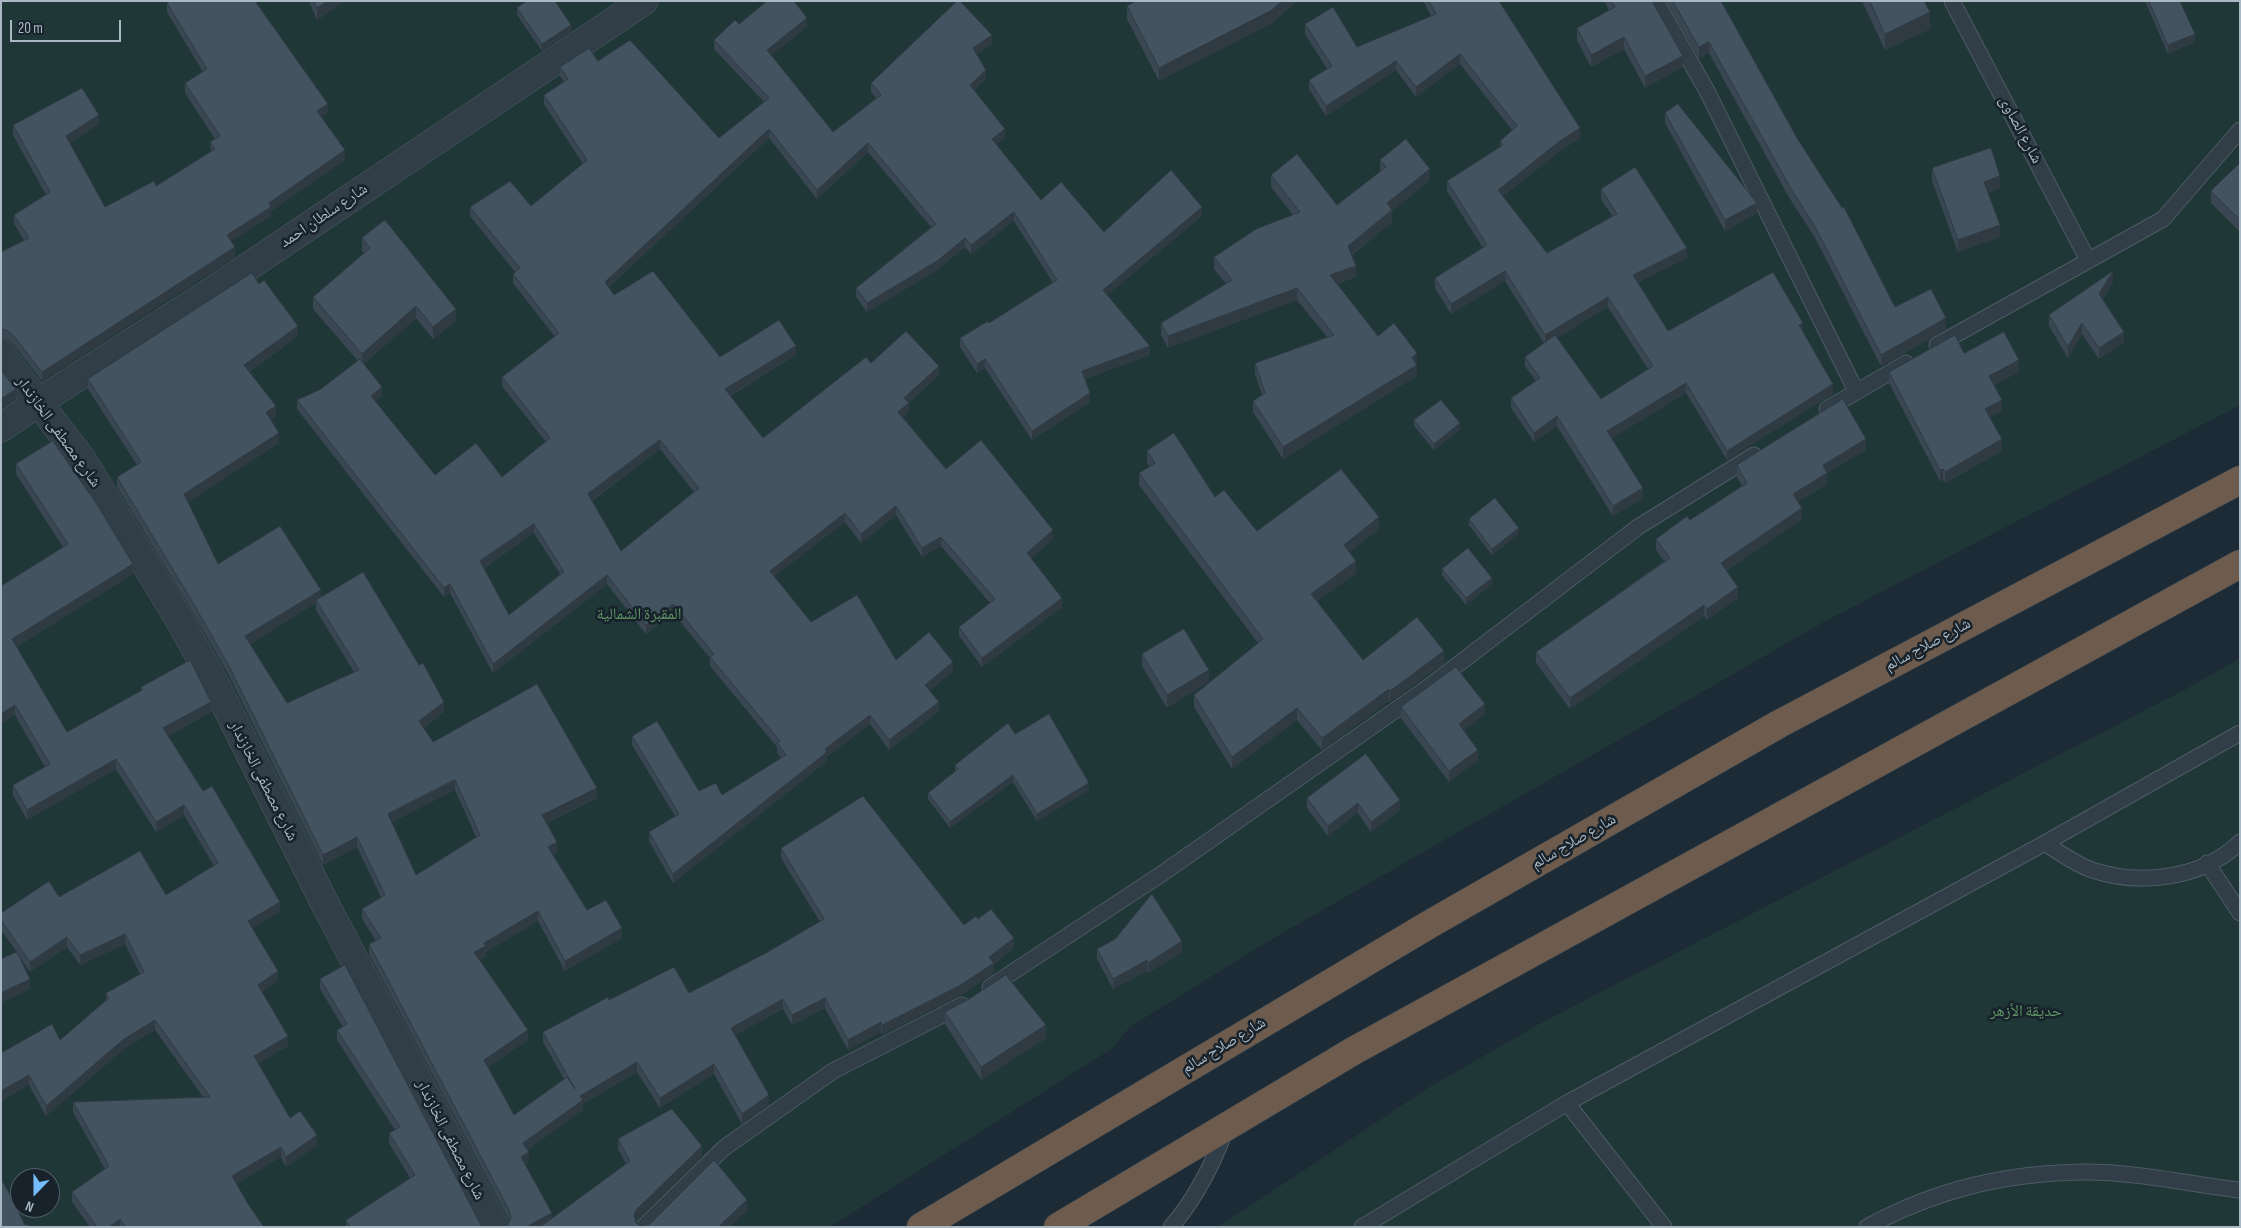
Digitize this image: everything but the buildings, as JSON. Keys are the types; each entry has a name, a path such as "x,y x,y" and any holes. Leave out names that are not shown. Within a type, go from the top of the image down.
{"highway":[{"name":"شارع صلاح سالم","path":"921,1227 1430,924 1779,724 2240,480"},
{"path":"1058,1227 1364,1045 2240,564"}],"street":[{"name":"شارع سلطان احمد","path":"1,428 209,293 644,1"},
{"name":"شارع مصطفى الخازندار","path":"1,354 80,458 97,484 136,547 214,682 323,900 495,1227"}],"lane":[{"path":"1656,1 1707,91 1856,391"},
{"name":"شارع الصاوى","path":"1952,1 2088,260"},
{"path":"1814,417 1856,391 2162,219 2240,130"},
{"path":"643,1227 724,1148 833,1071 977,996 1163,873 1427,688 1638,527 1764,449"},
{"path":"1362,1227 1567,1103 2045,843 2240,733"},
{"path":"2045,843 2067,858 2090,870 2115,876 2141,879 2167,876 2192,870 2207,863 2240,842"},
{"path":"2207,863 2240,913"},
{"path":"1567,1103 1664,1227"},
{"path":"1171,1227 1195,1194 1214,1162 1227,1126"},
{"path":"1867,1227 1895,1212 1947,1191 2018,1176 2086,1172 2154,1178 2240,1190"}],"green space":[{"name":"المقبرة الشمالية","path":"1,1 2240,1 2240,405 1824,622 1267,942 1130,1027 1113,1048 830,1227 1,1227"},
{"name":"حديقة الأزهر","path":"2240,658 2240,1227 1218,1227 1431,1086 1541,1023 2186,689"}]}
